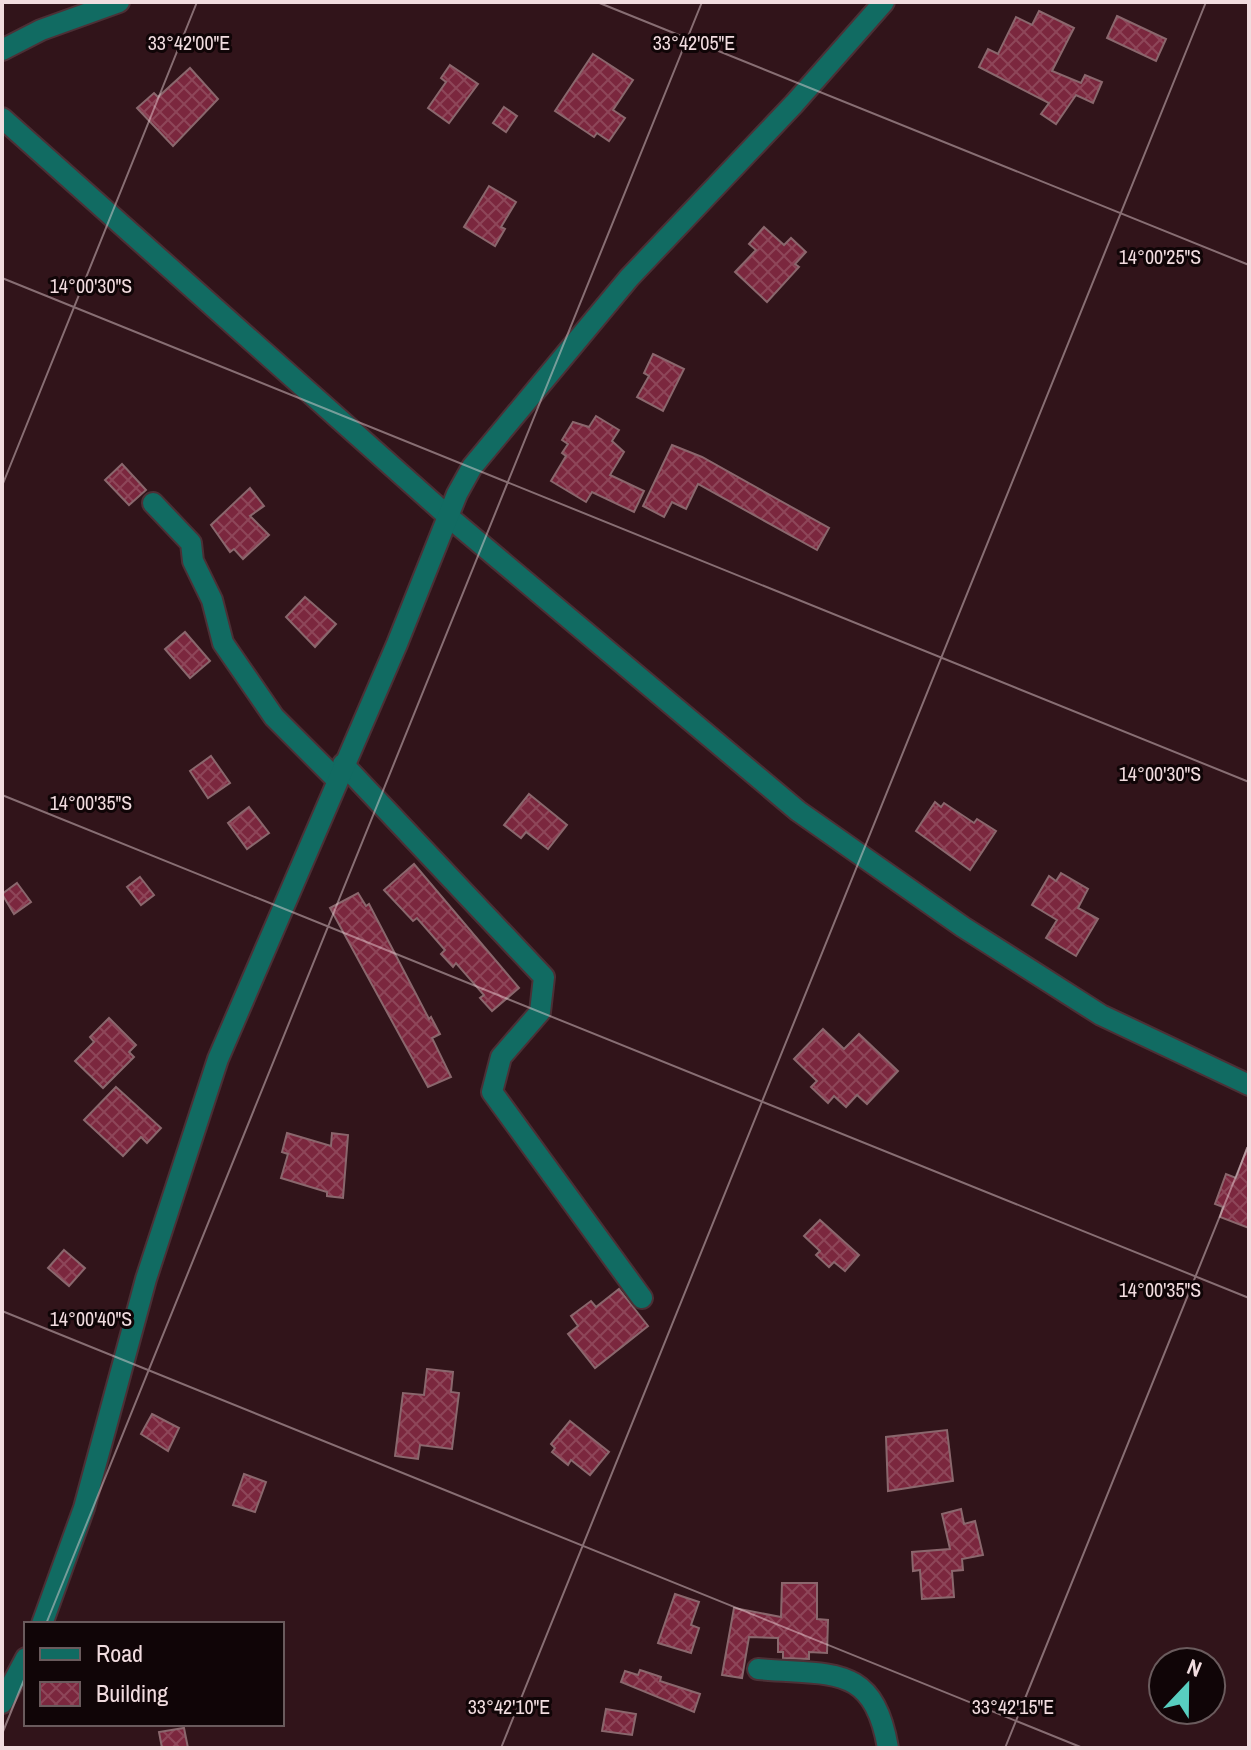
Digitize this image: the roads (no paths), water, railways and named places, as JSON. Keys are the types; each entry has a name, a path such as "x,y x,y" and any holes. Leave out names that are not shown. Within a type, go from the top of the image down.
{"street":[{"path":"2,50 41,30 119,2"},
{"path":"43,1622 84,1508 134,1320 218,1059 450,518 457,494 472,467 629,278 794,104 884,2"},
{"path":"2,118 450,518 629,672 810,820 963,927 1101,1015 1249,1085"},
{"path":"153,503 191,543 193,561 212,600 223,643 274,717 340,772 544,977 540,1012 501,1057 492,1092 642,1298"},
{"path":"2,1703 24,1662"},
{"path":"758,1669 845,1678 861,1685 874,1700 883,1718 888,1748"}]}
